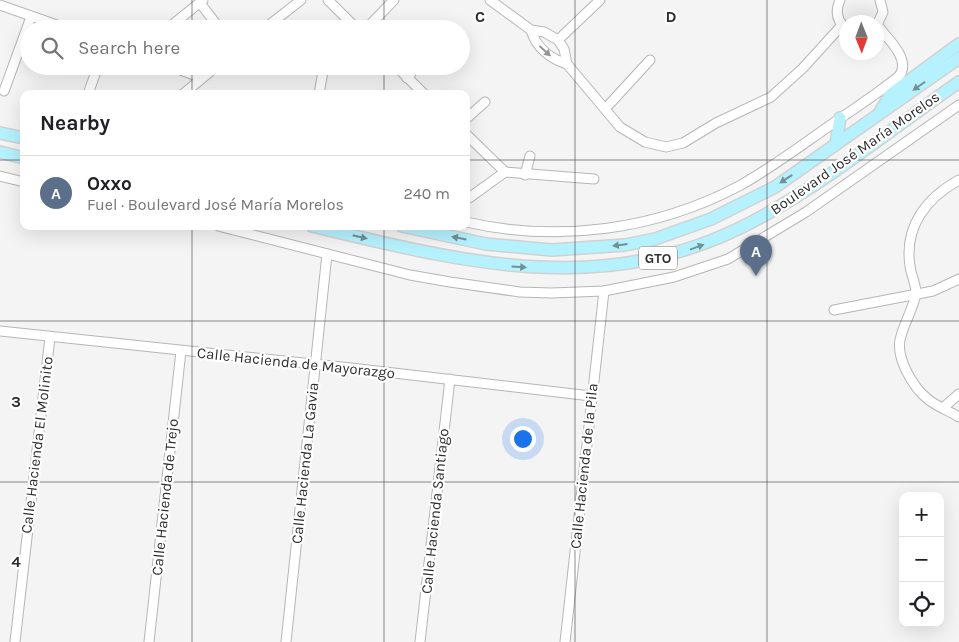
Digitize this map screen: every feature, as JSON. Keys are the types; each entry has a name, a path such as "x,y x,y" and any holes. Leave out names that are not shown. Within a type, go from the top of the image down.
{"main road":[{"path":"880,113 891,94 959,44"},
{"name":"Boulevard José María Morelos","path":"424,230 521,248 572,250 625,245 683,230 737,207 775,186 959,58"},
{"name":"Boulevard José María Morelos","path":"330,230 462,259 512,266 602,267 643,262 713,241 768,214 833,172 959,82"},
{"path":"920,109 959,88"},
{"path":"836,144 840,118"},
{"path":"0,133 20,137"},
{"path":"0,152 20,157"}],"street":[{"path":"275,20 300,0"},
{"path":"328,0 348,20"},
{"path":"375,20 394,0"},
{"path":"490,0 531,30 541,49 548,55 567,64 620,127 645,142 666,147 683,143 781,90 839,32"},
{"path":"558,40 600,0"},
{"path":"839,16 837,11 840,0"},
{"path":"880,0 883,12 882,15"},
{"path":"178,20 201,1 214,20"},
{"path":"0,5 42,20"},
{"path":"30,20 31,16"},
{"path":"531,30 544,32 558,40 564,49 567,64"},
{"path":"470,223 515,230 554,232 604,229 648,221 692,207 739,186 764,171 895,79 902,70 903,64 899,53 884,35"},
{"path":"4,91 20,47"},
{"path":"604,109 650,60"},
{"path":"89,90 95,75"},
{"path":"194,75 202,78"},
{"path":"188,90 206,75"},
{"path":"319,90 322,75"},
{"path":"404,75 420,90"},
{"path":"470,115 485,102"},
{"path":"234,230 410,275 482,288 551,293 604,291 682,275 728,259 806,212 959,105"},
{"path":"470,138 504,172 594,179"},
{"path":"526,175 530,156"},
{"path":"470,197 504,172"},
{"path":"0,176 20,181"},
{"path":"959,180 937,193 925,206 916,221 909,258 916,293 900,339 900,350 906,369 920,390 929,400 959,417"},
{"name":"Calle Hacienda La Gavia","path":"286,642 327,254"},
{"path":"834,310 933,290 959,279"},
{"name":"Calle Hacienda de la Pila","path":"565,642 604,291"},
{"name":"Calle Hacienda de Mayorazgo","path":"0,331 591,396"},
{"name":"Calle Hacienda El Molinito","path":"15,642 50,336"},
{"name":"Calle Hacienda de Trejo","path":"149,642 181,351"},
{"name":"Calle Hacienda Santiago","path":"420,642 450,379"},
{"path":"944,408 959,394"}],"place":[{"name":"Oxxo","path":"756,276"}]}
